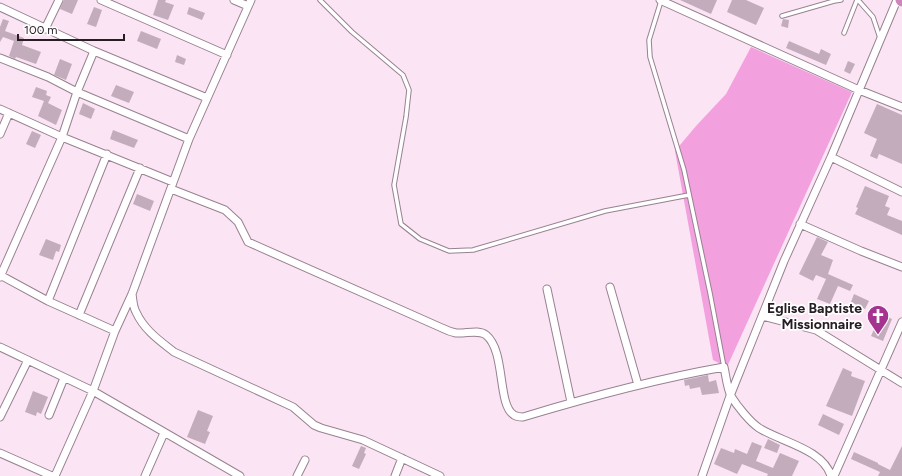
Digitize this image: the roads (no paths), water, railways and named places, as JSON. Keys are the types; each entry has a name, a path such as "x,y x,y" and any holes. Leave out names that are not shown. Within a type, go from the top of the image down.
{"street":[{"path":"45,29 59,0"},
{"path":"101,0 227,55"},
{"path":"0,454 53,476 93,391 115,331 132,294 189,139 250,3 234,0"},
{"path":"660,0 859,90 902,107"},
{"path":"702,476 730,396 784,261 831,157 897,0"},
{"path":"0,7 94,51 207,98"},
{"path":"94,51 62,137 0,276 48,301 115,331"},
{"path":"0,58 48,77 78,92 189,139"},
{"path":"0,109 62,137 140,168 225,210 238,222 248,242 442,328 456,333 474,332 485,334 489,337 495,348 501,371 506,402 513,415 517,417 523,417 571,402 681,374 724,367 730,396 748,418 759,428 816,456 825,464 832,476"},
{"path":"0,134 9,113"},
{"path":"48,301 107,154"},
{"path":"831,157 902,192"},
{"path":"79,315 140,168"},
{"path":"800,224 902,267"},
{"path":"610,287 638,386"},
{"path":"547,289 571,402"},
{"path":"132,294 135,311 144,326 158,340 174,352 293,407 304,417 321,428 363,440 440,476"},
{"path":"763,316 816,330 880,371 902,383"},
{"path":"832,476 902,322"},
{"path":"0,347 93,391 240,476"},
{"path":"0,417 28,360"},
{"path":"48,415 64,378"},
{"path":"145,476 164,433"},
{"path":"395,476 402,458"},
{"path":"296,476 305,460"}],"lane":[{"path":"320,0 352,32 403,75 409,90 406,117 394,185 401,224 420,239 449,251 473,250 605,211 689,195"},
{"path":"660,0 649,40 650,57 684,170 724,367"},
{"path":"782,16 841,0"},
{"path":"844,33 858,0 873,17 881,39"}],"place":[{"name":"Eglise Baptiste Missionnaire","path":"878,336"}]}
